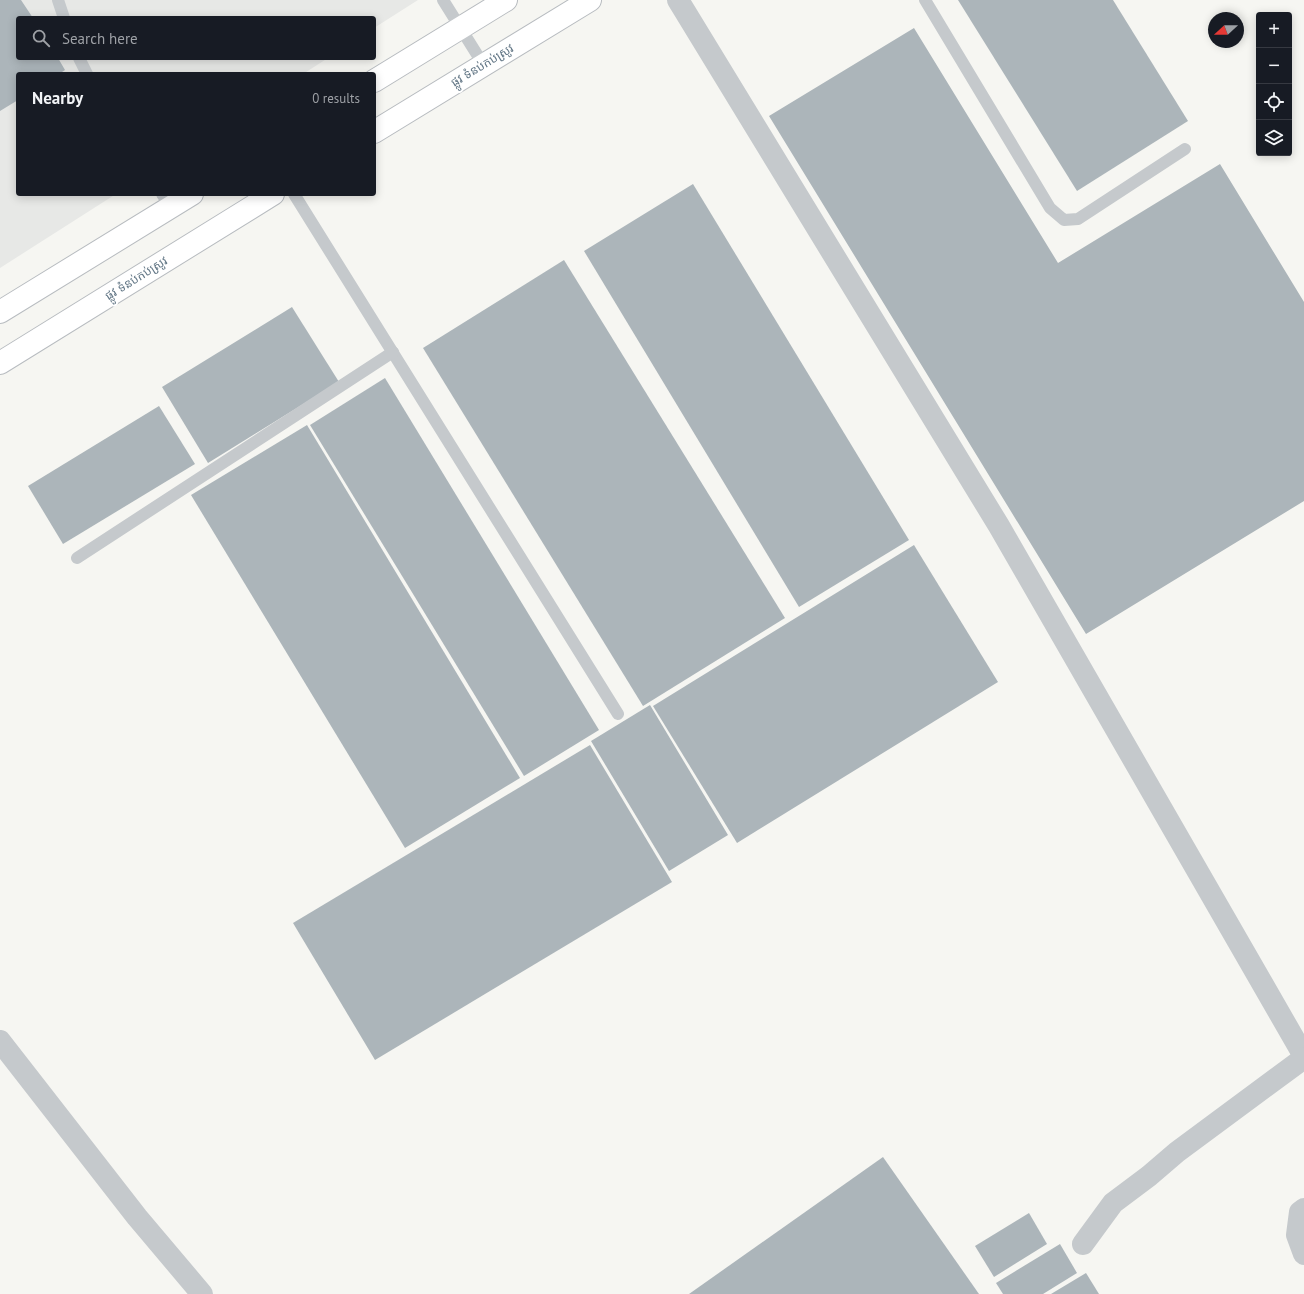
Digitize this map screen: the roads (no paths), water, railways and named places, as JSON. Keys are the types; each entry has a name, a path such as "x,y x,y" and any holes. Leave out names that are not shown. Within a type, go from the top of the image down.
{"main road":[{"path":"376,80 506,0"},
{"name":"ផ្លូវ ទំនប់កប់ស្រូវ","path":"376,131 590,0"},
{"path":"0,312 166,200 183,196"},
{"name":"ផ្លូវ ទំនប់កប់ស្រូវ","path":"0,363 270,196"}],"street":[{"path":"678,0 999,526 1304,1057 1177,1152 1149,1176 1113,1203 1083,1244"},
{"path":"0,1041 137,1217 202,1294"},
{"path":"1304,1209 1300,1212 1297,1236 1304,1254"}],"lane":[{"path":"58,0 63,16"},
{"path":"443,0 483,64"},
{"path":"925,0 1050,208 1064,220 1078,219 1185,149"},
{"path":"80,60 86,72"},
{"path":"295,196 618,714"},
{"path":"77,558 393,352"}]}
